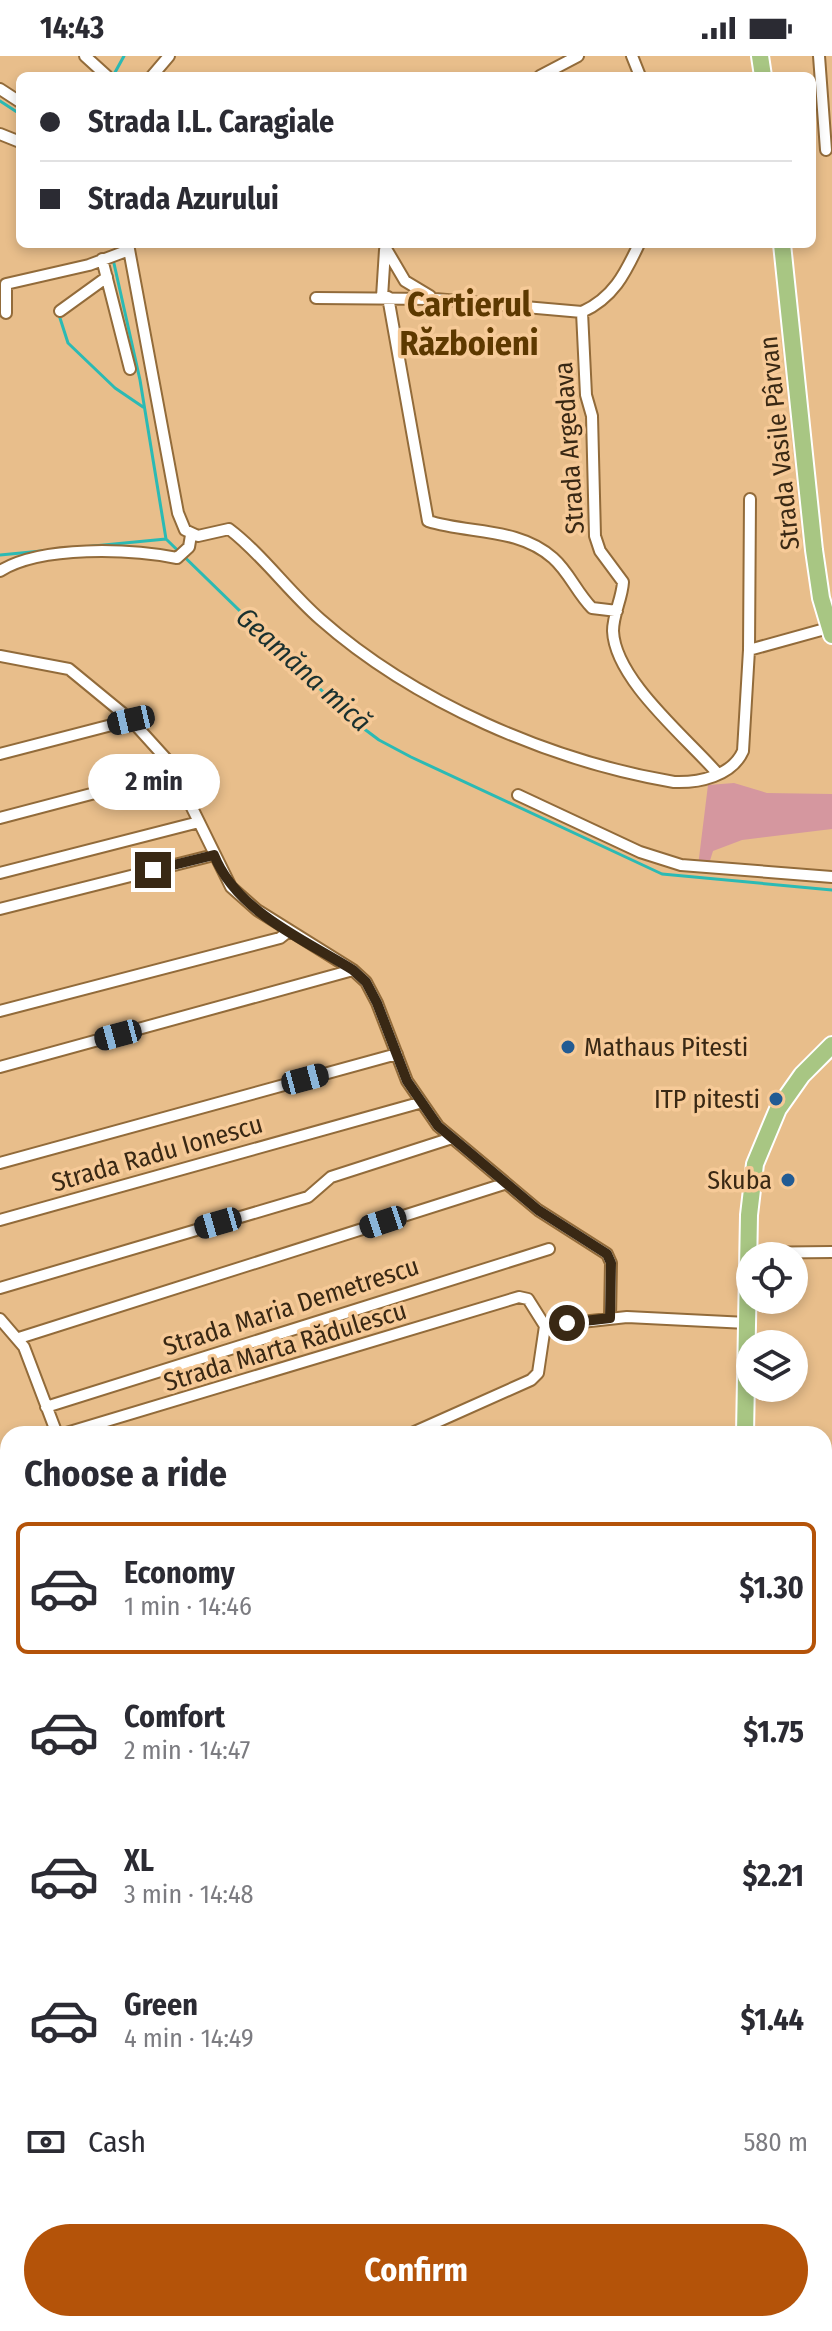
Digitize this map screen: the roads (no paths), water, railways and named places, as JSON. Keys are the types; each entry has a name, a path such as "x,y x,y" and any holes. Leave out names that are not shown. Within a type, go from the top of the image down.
{"main road":[{"name":"Strada Vasile Pârvan","path":"782,248 814,550 831,630"},
{"path":"749,1242 751,1185 761,1143 791,1088 832,1045"},
{"path":"745,1426 747,1314"}],"street":[{"path":"85,56 103,72"},
{"path":"155,72 169,56"},
{"path":"548,72 578,56"},
{"path":"819,56 826,150"},
{"path":"385,248 385,297 428,521 496,531 545,552 592,608 617,611"},
{"path":"387,248 405,281 435,299"},
{"path":"316,298 435,299 582,312 613,292 637,248"},
{"path":"6,313 6,284 89,265 126,249 187,546"},
{"path":"105,258 130,369"},
{"path":"60,311 107,277"},
{"name":"Strada Argedava","path":"582,312 586,395 592,416 595,536 600,551 623,582 614,638 635,681 718,774"},
{"path":"0,571 36,558 187,546 222,529 236,535 288,589 347,641 430,694 553,753 601,767 690,783 718,774 733,765 743,751 749,650 750,499"},
{"path":"749,650 831,630"},
{"path":"0,656 69,669 131,720 175,772 231,887 289,931 353,970 366,982 419,1103 452,1138 504,1184 607,1254 611,1263 610,1318"},
{"path":"0,754 131,720"},
{"path":"0,818 175,772"},
{"path":"518,795 640,852 681,865 832,877"},
{"path":"0,873 199,822"},
{"path":"0,909 214,855"},
{"path":"0,1011 280,938 289,931"},
{"path":"0,1067 353,970"},
{"path":"0,1163 397,1054"},
{"name":"Strada Radu Ionescu","path":"0,1220 419,1103"},
{"path":"0,1288 308,1197 331,1177 452,1138"},
{"path":"19,1338 504,1184"},
{"name":"Strada Maria Demetrescu","path":"46,1407 549,1249"},
{"path":"808,1252 832,1252"},
{"name":"Strada Marta Rădulescu","path":"90,1426 519,1297 528,1299 545,1326"},
{"path":"428,1426 531,1380 538,1373 545,1326 610,1318 747,1323"},
{"path":"0,1319 19,1338 54,1426"}],"waterway":[{"name":"Geamăna mică","path":"115,72 124,56"},
{"path":"0,101 16,111"},
{"name":"Geamăna mică","path":"113,259 140,380 166,539 351,719 379,740 411,757 662,874 832,890"},
{"path":"59,315 68,343 115,388 143,407"},
{"path":"0,555 166,539"}],"place":[{"name":"Mathaus Pitesti","path":"568,1047"},
{"name":"ITP pitesti","path":"776,1099"},
{"name":"Skuba","path":"788,1180"}],"district":[{"name":"Cartierul Războieni","path":"469,324"}]}
